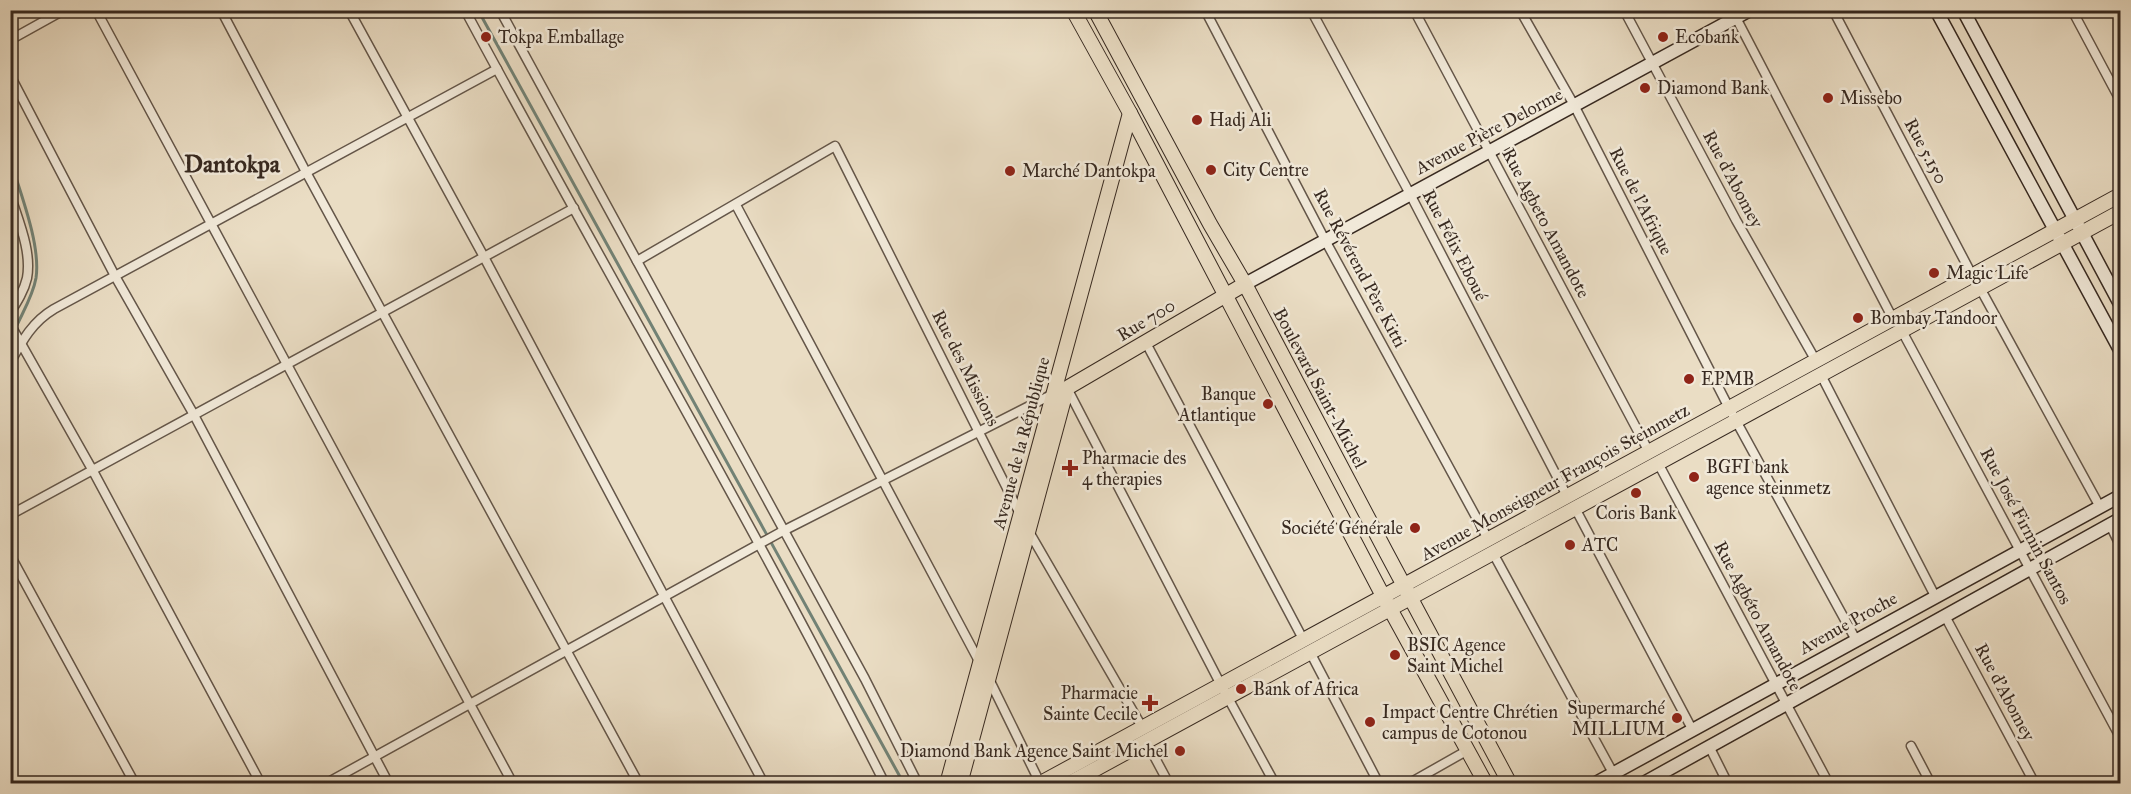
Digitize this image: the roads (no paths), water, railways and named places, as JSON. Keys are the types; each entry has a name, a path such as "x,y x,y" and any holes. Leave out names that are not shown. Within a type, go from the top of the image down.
{"main road":[{"path":"1073,10 1130,112 1224,295 1486,783"},
{"name":"Boulevard Saint-Michel","path":"1095,10 1210,224 1245,284 1406,592 1510,783"},
{"name":"Avenue Pière Delorme","path":"1245,284 1653,63 1734,14 1750,10"},
{"path":"1936,10 2121,350"},
{"path":"1963,10 2121,304"},
{"name":"Avenue de la République","path":"947,783 1130,112"},
{"name":"Avenue Monseigneur François Steinmetz","path":"1406,592 1488,539 2121,195"},
{"name":"Avenue Monseigneur François Steinmetz","path":"1040,783 1144,734 1406,592 1493,553 2121,212"},
{"name":"Rue 700","path":"1067,388 1245,284"},
{"name":"Avenue de la République","path":"960,783 1067,388"},
{"name":"Avenue Proche","path":"1594,783 1616,778 1692,729 2121,496"},
{"path":"1642,783 2115,522"},
{"name":"Avenue Monseigneur François Steinmetz","path":"1068,783 1144,734"}],"street":[{"path":"10,40 64,10"},
{"path":"96,10 513,783"},
{"path":"221,10 306,172 639,783"},
{"path":"349,10 484,257 764,783"},
{"path":"465,10 762,543 885,783"},
{"path":"500,10 865,679 918,783"},
{"name":"Rue Révérend Père Kitti","path":"1205,10 1325,240 1488,539"},
{"name":"Rue Félix Eboué","path":"1311,10 1410,194 1567,496"},
{"name":"Rue Agbeto Amandote","path":"1414,10 1649,452"},
{"name":"Rue de l'Afrique","path":"1521,10 1574,105 1729,408 1856,640"},
{"name":"Rue d'Abomey","path":"1624,10 1736,220 1816,361"},
{"name":"Rue 5.150","path":"1833,10 1972,275"},
{"path":"2072,10 2121,100"},
{"path":"1734,14 1893,318"},
{"path":"10,363 20,342 44,315 497,69"},
{"path":"10,75 114,276 194,415 389,783"},
{"name":"Rue des Missions","path":"736,205 835,146 980,431 1028,531 1144,734 1169,783"},
{"path":"10,194 27,252 27,277 22,292 10,313"},
{"path":"637,261 736,205 980,662 1040,783"},
{"path":"10,515 574,208"},
{"path":"1980,288 2100,507"},
{"path":"10,324 93,471 261,783"},
{"name":"Rue José Firmin Santos","path":"1902,330 2121,737"},
{"path":"1145,341 1379,783"},
{"path":"1821,375 1935,596"},
{"path":"325,783 762,543 1067,388 1224,691 1275,783"},
{"name":"Rue Agbéto Amandote","path":"1658,463 1829,783"},
{"path":"1575,508 1692,729"},
{"path":"2115,522 2121,544"},
{"path":"1493,553 1616,778"},
{"path":"10,555 135,783"},
{"name":"Rue d'Abomey","path":"1946,616 2036,783"},
{"path":"1709,746 1728,783"},
{"path":"1911,746 1932,783"},
{"path":"1408,783 1468,750"}],"waterway":[{"path":"478,10 904,784"},
{"path":"10,159 29,218 37,265 33,290 17,325"}],"place":[{"name":"Tokpa Emballage","path":"486,37"},
{"name":"Ecobank","path":"1663,37"},
{"name":"Diamond Bank","path":"1645,88"},
{"name":"Missebo","path":"1828,98"},
{"name":"Hadj Ali","path":"1197,120"},
{"name":"City Centre","path":"1211,170"},
{"name":"Marché Dantokpa","path":"1010,171"},
{"name":"Magic Life","path":"1934,273"},
{"name":"Bombay Tandoor","path":"1858,318"},
{"name":"EPMB","path":"1689,379"},
{"name":"Banque Atlantique","path":"1268,404"},
{"name":"Pharmacie des 4 therapies","path":"1070,468"},
{"name":"BGFI bank agence steinmetz","path":"1694,477"},
{"name":"Coris Bank","path":"1636,493"},
{"name":"Société Générale","path":"1415,528"},
{"name":"ATC","path":"1570,545"},
{"name":"BSIC Agence Saint Michel","path":"1395,655"},
{"name":"Bank of Africa","path":"1241,689"},
{"name":"Pharmacie Sainte Cecile","path":"1150,703"},
{"name":"Supermarché MILLIUM","path":"1677,718"},
{"name":"Impact Centre Chrétien campus de Cotonou","path":"1370,722"},
{"name":"Diamond Bank Agence Saint Michel","path":"1180,751"}],"district":[{"name":"Dantokpa","path":"232,164"}]}
